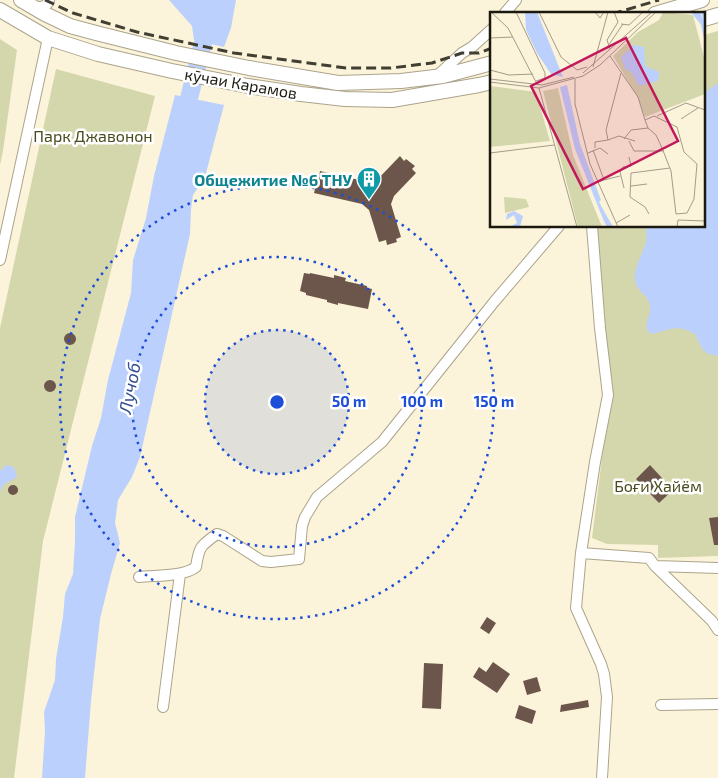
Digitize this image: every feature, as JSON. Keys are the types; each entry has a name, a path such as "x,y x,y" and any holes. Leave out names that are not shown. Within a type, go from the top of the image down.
{"main road":[{"path":"662,12 702,0"},
{"name":"кӯчаи Карамов","path":"27,4 70,26 96,33 249,68 338,83 400,81 444,76 490,64"},
{"name":"кӯчаи Карамов","path":"0,10 48,38 98,54 248,86 301,94 345,99 392,100 490,82"}],"street":[{"path":"27,4 41,8 49,0"},
{"path":"506,12 516,0"},
{"path":"436,77 489,31"},
{"path":"0,260 48,38"},
{"path":"139,577 180,574 196,568 198,554 202,545 217,534 262,561 298,559 302,526 317,497 382,442 494,302 556,228"},
{"path":"592,228 600,328 608,395 581,553 576,608 604,674 607,697 602,778"},
{"path":"581,553 648,558 712,621 718,630"},
{"path":"655,566 718,568"},
{"path":"163,707 180,574"},
{"path":"661,705 718,704"}],"green space":[{"name":"Боғи Хайём","path":"718,31 718,556 658,558 658,545 607,544 592,538 604,442 613,400 612,380 604,356 597,228 706,228 706,34"},
{"path":"0,39 17,50 0,165"},
{"name":"Парк Джавонон","path":"56,69 155,96 43,541 14,778 0,778 0,328"}],"water":[{"path":"169,0 236,0 231,28 224,47 194,40 192,26"},
{"path":"718,83 718,356 703,350 695,334 687,330 678,328 652,334 647,328 650,310 649,302 635,280 637,265 646,242 646,228 706,228 706,92"},
{"path":"175,95 224,105 205,177 193,195 190,234 140,457 132,477 118,500 115,523 120,543 100,619 85,778 42,778 45,731 44,712 55,680 65,594 73,574 75,517 131,293 133,260 146,218 154,176"},
{"path":"6,465 14,467 17,477 3,485 0,492 0,471"}],"building":[{"name":"Общежитие №6 ТНУ","path":"400,156 404,161 406,159 415,166 412,169 416,173 394,196 391,204 401,237 396,239 397,242 387,245 386,240 379,242 369,210 362,204 314,193 315,177 319,178 320,171 368,182 376,181"},
{"path":"304,273 334,278 334,275 346,278 345,281 367,286 367,288 372,289 368,309 338,303 338,305 306,295 306,293 300,291"},
{"path":"68,333 72,333 76,339 72,345 68,345 64,341 64,337"},
{"path":"48,380 52,380 56,386 52,392 48,392 44,388 44,384"},
{"path":"650,465 673,490 659,503 636,479"},
{"path":"11,485 15,485 18,490 17,494 11,495 8,492 8,488"},
{"path":"718,517 718,545 714,545 709,518"},
{"path":"487,617 496,623 489,634 480,628"},
{"path":"493,662 510,674 497,693 473,677 479,667 486,672"},
{"path":"424,663 443,664 441,709 422,708"},
{"path":"537,677 541,691 527,695 523,681"},
{"path":"588,700 589,707 560,712 561,705"},
{"path":"519,705 536,711 532,724 515,718"}],"waterway":[{"name":"Лучоб","path":"185,121 187,106 212,8 211,0"}],"railway":[{"path":"45,0 73,13 137,32 234,53 346,68 391,68 432,63 462,53 479,53 490,49"},
{"path":"619,12 659,0"}],"place":[{"name":"Общежитие №6 ТНУ","path":"369,200"}]}
